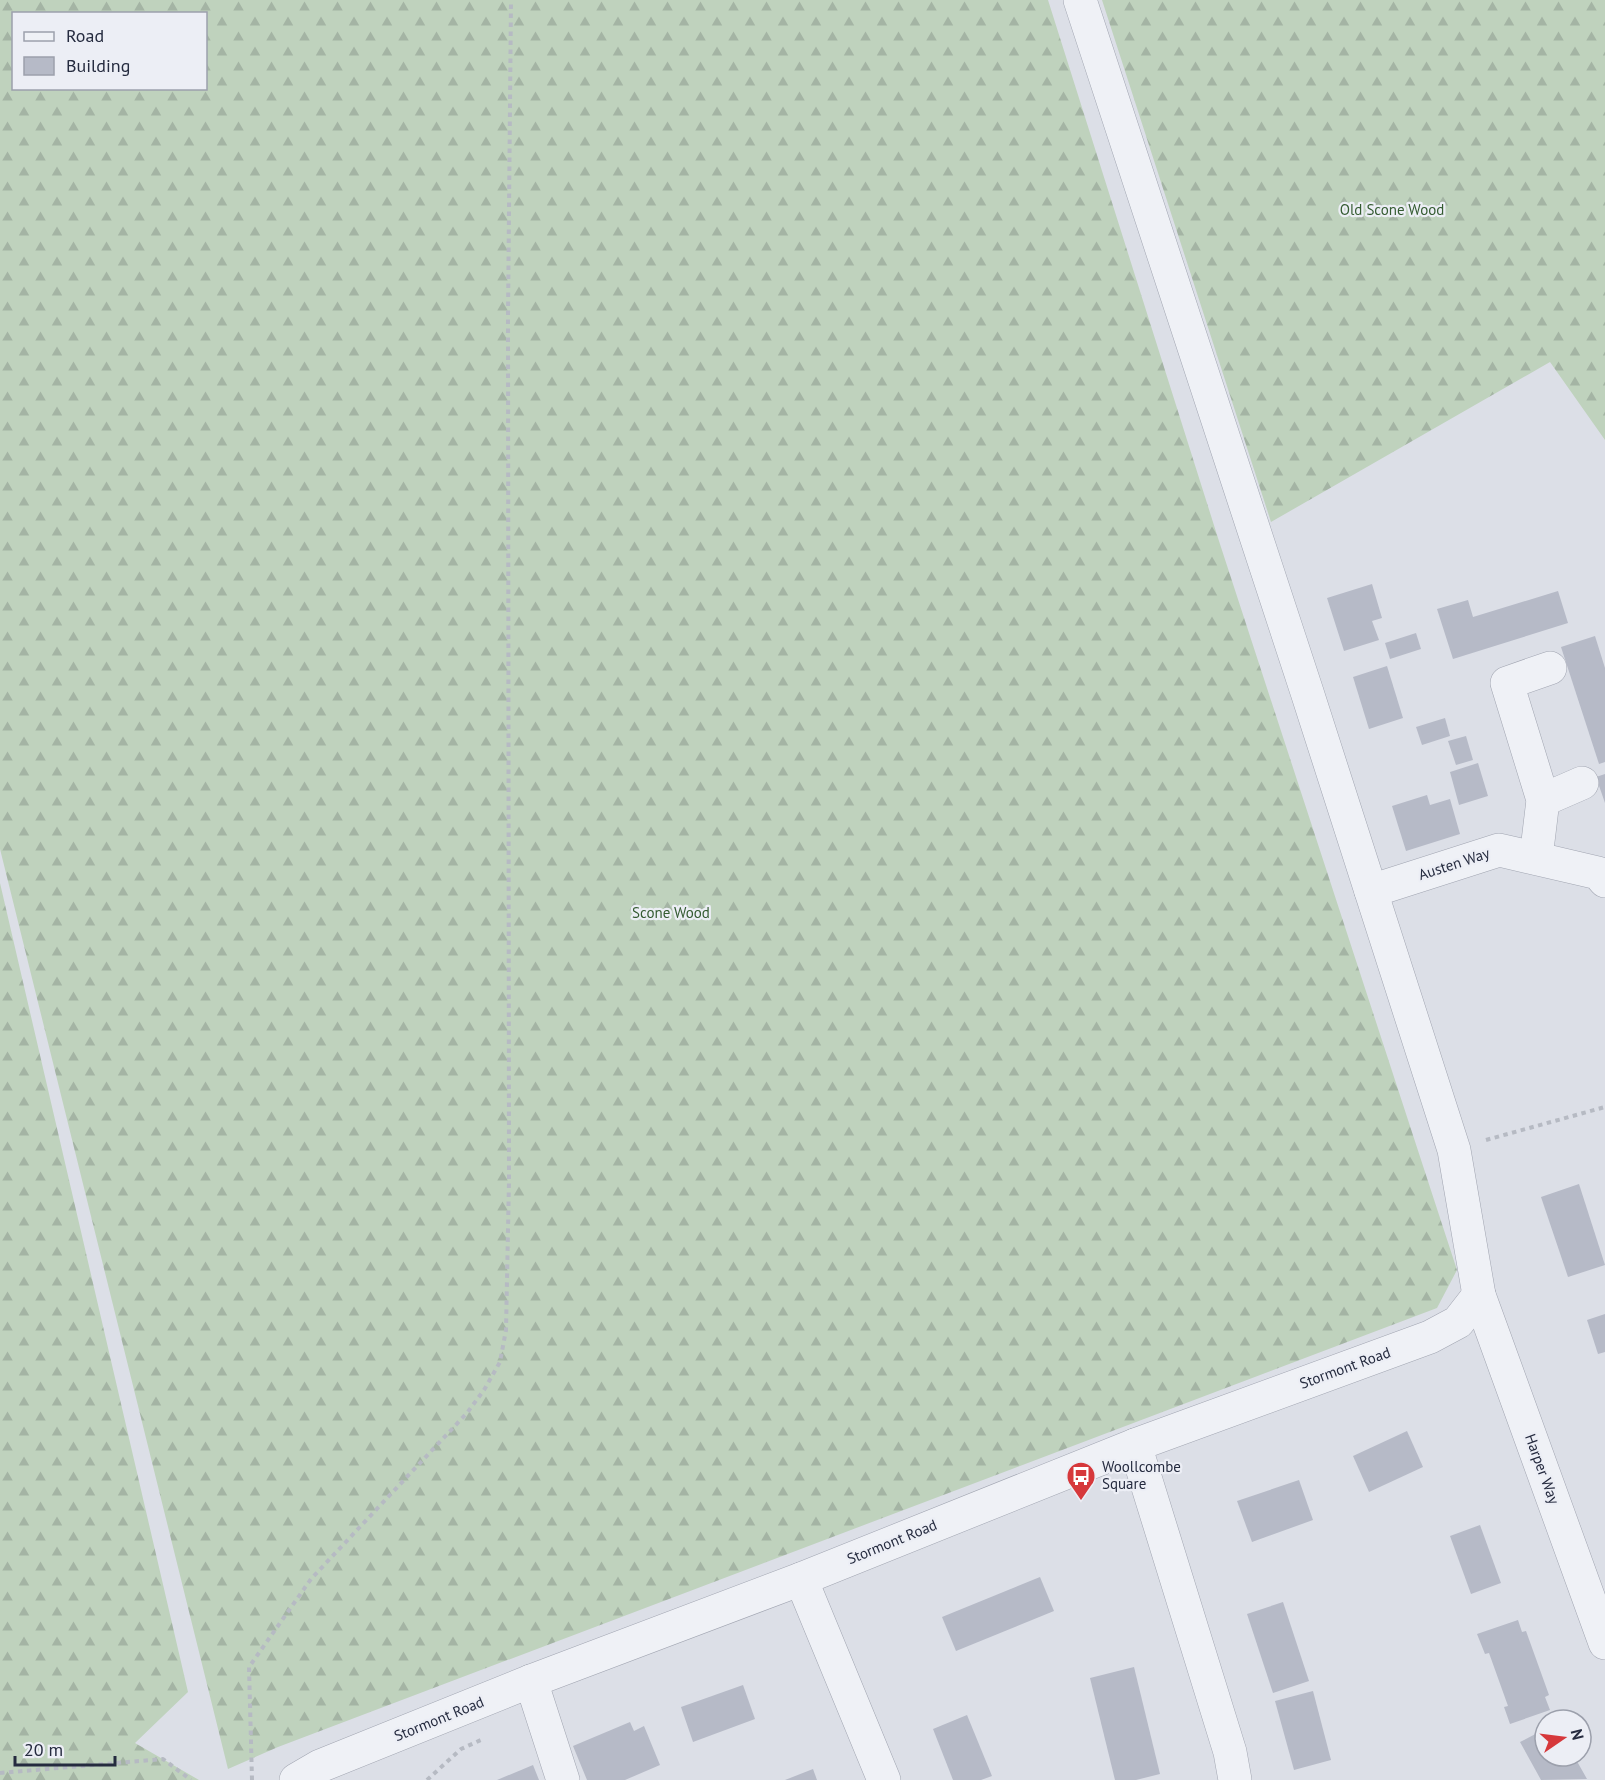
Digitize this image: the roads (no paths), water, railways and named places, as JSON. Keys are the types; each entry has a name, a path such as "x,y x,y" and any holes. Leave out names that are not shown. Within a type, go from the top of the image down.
{"street":[{"name":"Harper Way","path":"1080,0 1454,1150 1479,1295 1605,1643"},
{"path":"1536,858 1544,800 1508,683 1550,668"},
{"path":"1544,800 1582,783"},
{"name":"Austen Way","path":"1371,891 1499,850 1598,873 1605,881"},
{"name":"Stormont Road","path":"296,1780 320,1766 531,1681 801,1579 1135,1445 1430,1337 1458,1322 1479,1295"},
{"path":"1135,1445 1230,1752 1235,1780"},
{"path":"801,1579 884,1780"},
{"path":"531,1681 563,1780"}],"place":[{"name":"Woollcombe Square","path":"1081,1502"}],"park label":[{"name":"Old Scone Wood","path":"1392,210"},
{"name":"Scone Wood","path":"671,913"}]}
